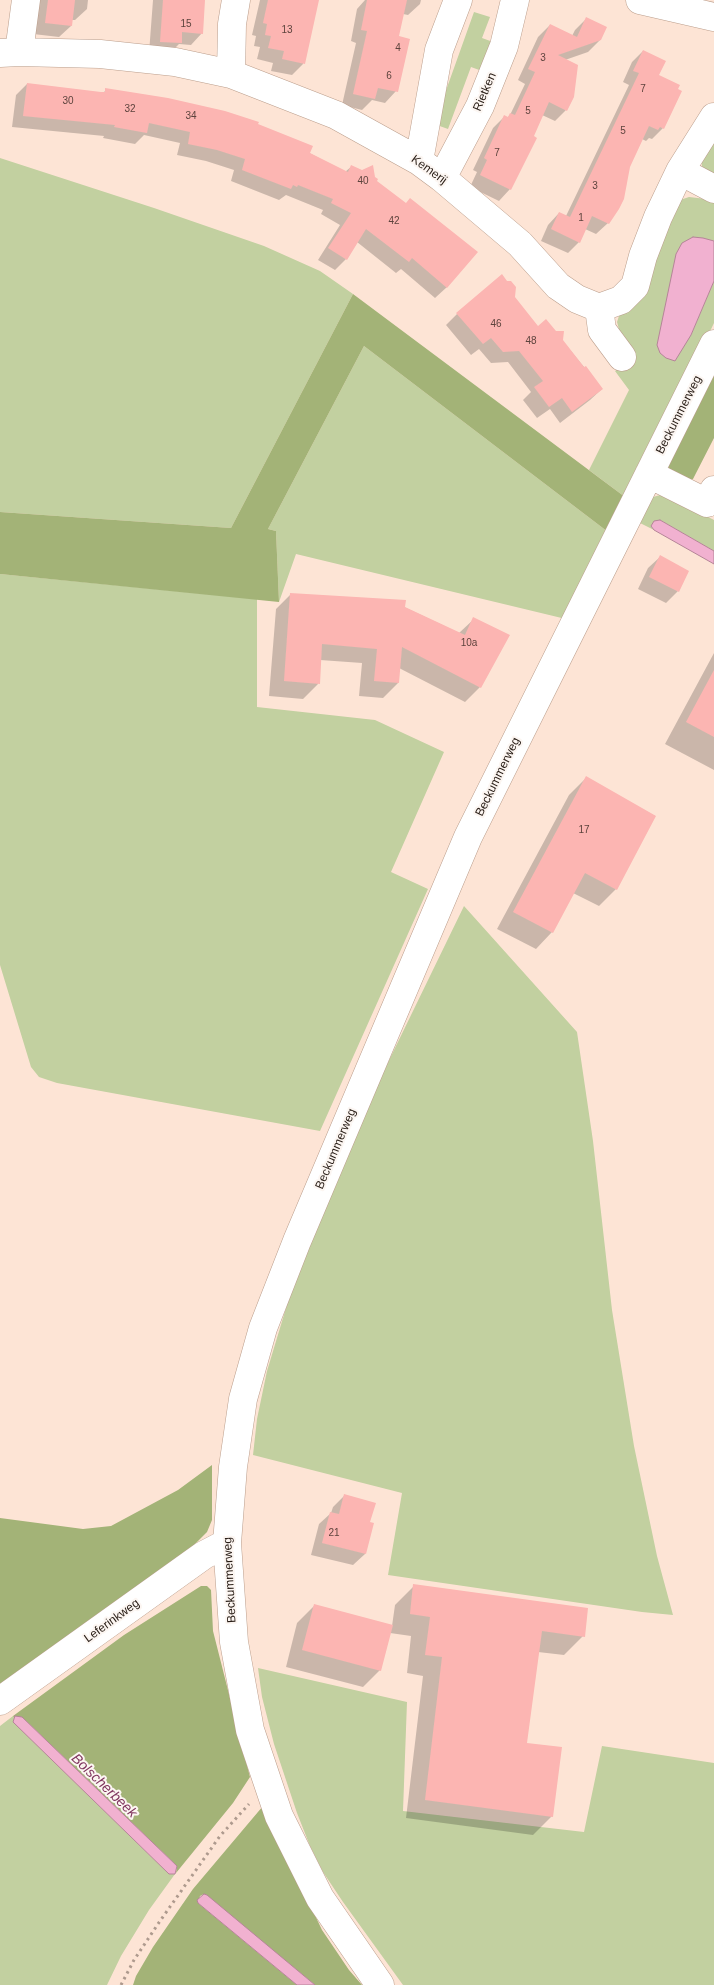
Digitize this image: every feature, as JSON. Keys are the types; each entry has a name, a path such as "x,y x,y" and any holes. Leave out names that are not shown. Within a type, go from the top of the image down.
{"street":[{"path":"10,52 26,0"},
{"path":"231,74 232,24 236,0"},
{"path":"419,161 439,50 458,0"},
{"name":"Rietken","path":"442,178 480,106 504,46 515,0"},
{"path":"640,0 714,17"},
{"name":"Kemerij","path":"10,52 100,54 175,62 231,74 336,115 419,161 520,244 558,286 577,299 599,308"},
{"path":"622,357 602,330 599,308 621,300 635,286 643,256 658,217 680,171 714,117"},
{"path":"680,171 714,189"},
{"name":"Beckummerweg","path":"380,1985 320,1898 279,1816 250,1730 234,1642 227,1544 233,1467 243,1399 263,1328 294,1249 468,837 714,344"},
{"path":"649,474 707,503 714,490"},
{"name":"Leferinkweg","path":"0,1701 204,1555 227,1544"}],"path":[{"path":"121,1985 139,1952 220,1836 250,1803 270,1789"}],"green space":[{"path":"474,12 490,17 482,38 493,42 482,71 471,67 448,129 434,124"},
{"path":"714,131 714,181 708,177 702,166 702,155"},
{"path":"0,158 264,246 320,271 353,294 231,528 0,512"},
{"path":"689,197 714,202 714,241 712,240 691,335 714,281 714,323 629,500 589,470 629,390 615,371 636,358 622,340 617,322 669,212 680,200"},
{"path":"353,294 629,500 612,535 364,346 268,529 276,531 279,602 0,574 0,512 231,528"},
{"path":"364,346 612,535 570,620 296,554 279,602 276,531 268,529"},
{"path":"714,374 714,438 693,479 686,482 670,473 668,466"},
{"path":"664,494 714,520 714,551 660,520 651,526 654,530 640,523 653,497"},
{"path":"0,574 257,599 257,707 375,720 444,752 391,872 428,889 320,1131 57,1083 39,1077 31,1067 0,965"},
{"path":"464,906 577,1032 593,1141 612,1310 634,1446 657,1556 673,1615 388,1575 402,1493 253,1455 257,1419 267,1371 296,1275 361,1118"},
{"path":"212,1465 212,1520 207,1532 191,1548 0,1685 0,1518 83,1529 111,1526 178,1490"},
{"path":"201,1586 207,1586 211,1590 213,1631 250,1777 233,1803 176,1873 177,1866 22,1717 14,1718 13,1716 124,1635"},
{"path":"258,1668 407,1702 403,1811 584,1832 602,1746 714,1763 714,1985 403,1985 343,1902 323,1872 310,1846 274,1744 262,1697"},
{"path":"13,1716 14,1722 169,1874 175,1874 149,1910 121,1956 107,1985 0,1985 0,1726"},
{"path":"263,1806 322,1930 349,1970 362,1985 315,1985 204,1894 200,1896 198,1903 297,1985 133,1985 136,1976 153,1947 193,1889"}],"shaded area":[{"path":"693,237 714,241 714,281 691,335 675,361 666,358 660,353 657,345 676,254 682,243"},
{"path":"660,520 714,551 714,564 654,530 651,526 654,521"},
{"path":"15,1716 22,1717 177,1866 175,1874 169,1874 13,1722"},
{"path":"204,1894 315,1985 297,1985 198,1903 197,1900"}],"building":[{"path":"48,0 75,0 72,26 45,23"},
{"path":"163,0 205,0 203,34 182,32 182,43 160,42"},
{"path":"268,0 319,0 305,64 282,59 284,51 268,48 271,36 265,35 267,24 263,23"},
{"path":"367,0 407,0 399,36 410,39 398,92 378,88 375,99 353,94 367,31 361,30"},
{"path":"586,17 607,27 601,40 558,55 578,65 574,97 567,111 549,102 534,136 537,138 511,190 480,175 487,160 484,158 504,115 508,117 510,113 515,115 535,72 528,69 550,24 577,37"},
{"path":"643,50 666,61 659,75 680,85 678,89 682,91 664,129 660,127 658,130 649,126 630,167 624,199 609,224 592,216 580,243 551,229 559,212 570,217 639,73 633,71"},
{"path":"27,83 101,92 105,92 105,88 168,98 225,111 259,122 258,124 313,146 310,153 348,172 351,165 362,170 373,165 377,181 406,203 410,198 478,252 447,288 412,258 409,262 366,229 347,260 328,248 351,213 331,203 333,199 298,185 297,187 293,185 291,189 242,170 245,159 217,150 188,144 190,132 149,123 147,133 114,127 115,125 23,116"},
{"path":"502,274 507,281 511,281 516,287 515,297 538,326 546,319 556,331 564,331 563,340 603,389 572,412 562,398 549,407 534,387 543,381 519,351 503,352 491,338 483,344 456,313"},
{"path":"660,555 689,571 679,592 649,577"},
{"path":"290,593 406,600 405,607 465,635 473,617 510,635 481,688 402,647 399,683 374,681 377,649 322,644 320,684 284,681"},
{"path":"714,670 714,737 686,722"},
{"path":"586,776 656,816 617,890 585,873 553,933 513,912"},
{"path":"344,1494 376,1503 370,1522 374,1523 366,1554 322,1543 330,1512 339,1514"},
{"path":"413,1584 588,1608 585,1637 542,1631 527,1743 562,1747 553,1817 425,1800 442,1657 425,1655 430,1617 410,1614"},
{"path":"314,1604 393,1625 381,1671 302,1650"}],"water label":[{"name":"Bolscherbeek","path":"104,1786"}]}
